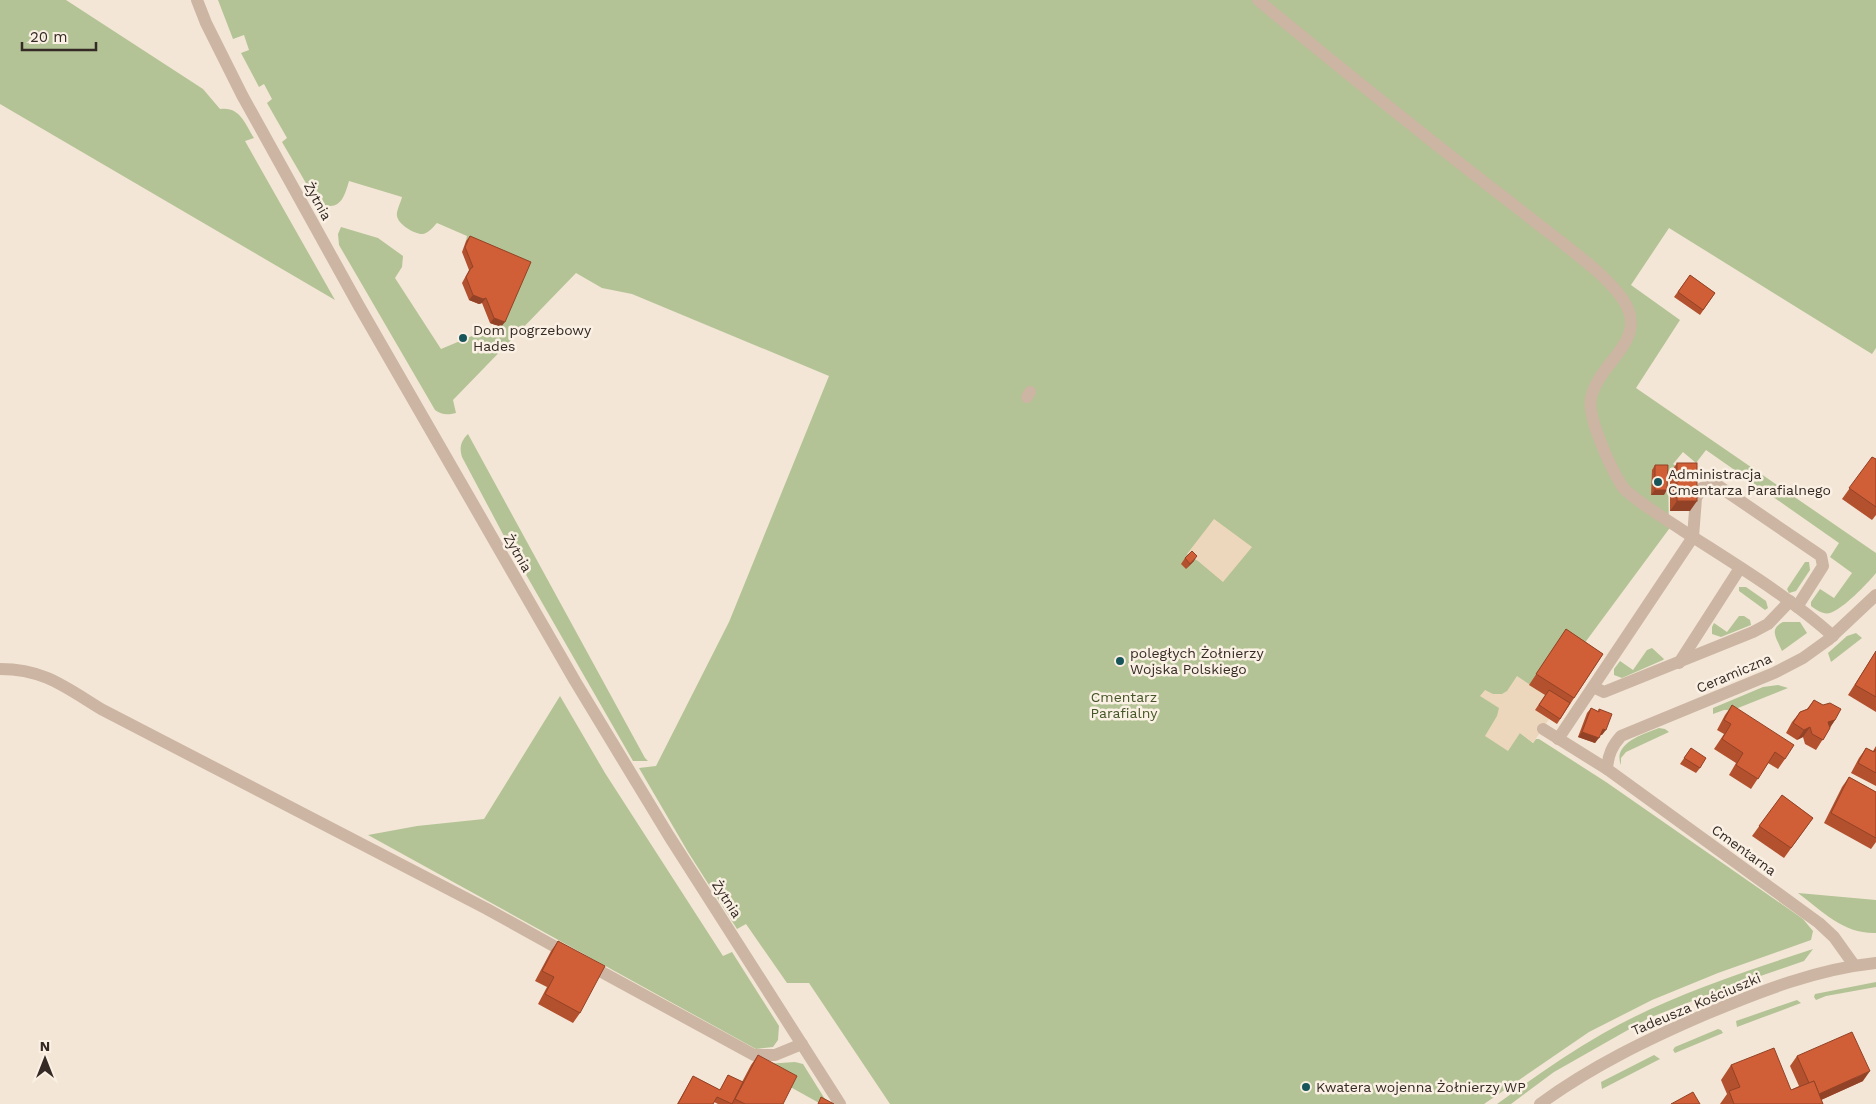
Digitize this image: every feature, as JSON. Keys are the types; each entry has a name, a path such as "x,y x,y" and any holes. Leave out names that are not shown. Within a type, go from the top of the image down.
{"street":[{"name":"Żytnia","path":"197,0 206,23 242,95 431,433 575,681 669,836 840,1104"},
{"path":"1258,0 1458,162 1598,271 1621,296 1630,314 1631,326 1628,338 1600,379 1591,398 1591,413 1611,465 1623,489 1793,604 1832,636"},
{"path":"1558,739 1693,537 1696,498 1702,488 1717,485 1821,556 1824,566 1793,604 1768,624 1679,663 1604,692 1593,687"},
{"path":"1679,663 1740,568"},
{"name":"Ceramiczna","path":"1607,769 1611,750 1621,736 1774,673 1803,658 1832,636 1876,595"},
{"path":"0,669 37,673 50,678 101,709 488,909 754,1055 775,1055 802,1044"},
{"name":"Cmentarna","path":"1543,729 1607,769 1819,923 1834,937 1854,965"},
{"name":"Tadeusza Kościuszki","path":"1540,1104 1569,1083 1658,1034 1768,989 1854,965 1876,963"}],"green space":[{"path":"0,0 66,0 203,89 220,109 232,110 237,113 245,122 254,138 245,141 335,300 0,104"},
{"name":"Cmentarz Parafialny","path":"218,0 1876,0 1876,348 1872,354 1669,228 1631,285 1680,320 1636,388 1876,553 1876,573 1854,596 1835,611 1825,613 1815,609 1811,606 1811,602 1820,589 1834,598 1852,573 1830,557 1839,543 1706,450 1696,463 1683,452 1673,464 1685,473 1668,474 1669,529 1578,652 1560,639 1520,733 1533,743 1536,739 1539,739 1606,782 1803,919 1813,931 1811,940 1718,973 1652,1000 1589,1032 1484,1104 890,1104 809,983 787,983 746,924 737,929 688,852 639,768 656,766 729,622 829,376 632,294 602,288 576,273 453,400 456,413 445,414 438,412 435,410 339,245 338,234 341,227 378,238 403,256 402,267 395,278 441,349 472,336 486,327 501,327 527,267 466,241 467,236 437,223 424,234 411,230 400,222 397,216 402,197 349,181 345,193 335,205 324,205 317,202 282,142 287,138 267,103 272,99 264,84 259,87 241,53 249,50 244,35 233,39"},
{"path":"468,434 648,761 633,761 505,538 462,457 461,444"},
{"path":"1805,562 1809,562 1810,570 1796,591 1789,593 1787,589"},
{"path":"1739,587 1746,587 1766,601 1768,608 1765,610 1739,591"},
{"path":"1739,616 1744,616 1750,620 1751,625 1721,637 1712,634 1714,623 1727,632"},
{"path":"1783,622 1800,622 1807,633 1782,651 1775,631 1778,625"},
{"path":"1856,633 1862,638 1831,662 1828,653 1847,636"},
{"path":"1652,648 1663,660 1622,678 1614,675 1614,669 1620,661 1633,670 1647,650"},
{"path":"1778,685 1788,688 1733,710 1724,710 1713,714 1713,708 1763,687"},
{"path":"560,696 605,773 723,956 732,952 779,1026 778,1040 773,1047 756,1049 368,835 417,826 484,819"},
{"path":"1659,728 1669,732 1626,752 1621,758 1621,765 1619,757 1625,745 1631,740"},
{"path":"1798,893 1876,900 1876,933 1854,930 1834,921"},
{"path":"1813,949 1804,961 1720,990 1649,1018 1554,1072 1511,1104 1497,1104 1575,1050 1652,1008 1705,986"},
{"path":"1876,982 1876,987 1826,996 1816,1000 1814,997 1815,994"},
{"path":"1797,1000 1801,1003 1737,1027 1736,1021"},
{"path":"1718,1029 1723,1033 1675,1053 1673,1050 1675,1047"},
{"path":"1654,1055 1660,1059 1602,1089 1601,1082"},
{"path":"795,1062 803,1064 828,1104 821,1104 751,1065"}],"shaded area":[{"path":"1214,519 1252,547 1223,582 1187,554"},
{"path":"1517,676 1545,695 1535,710 1549,719 1533,743 1520,733 1508,751 1485,736 1497,716 1499,708 1480,696 1485,690 1493,694 1502,694 1507,691"}],"building":[{"path":"470,236 531,262 505,322 494,318 486,298 483,299 473,295 466,277 473,267 465,247"},
{"path":"1690,275 1715,293 1703,310 1678,292"},
{"path":"1872,457 1876,459 1876,507 1849,488"},
{"path":"1677,463 1697,463 1697,501 1677,501"},
{"path":"1655,465 1668,465 1667,490 1655,490"},
{"path":"1192,551 1197,556 1190,564 1185,558"},
{"path":"1566,629 1603,654 1574,698 1536,674"},
{"path":"1876,651 1876,697 1855,685"},
{"path":"1549,690 1570,703 1560,719 1539,705"},
{"path":"1814,700 1823,705 1830,703 1841,709 1835,720 1828,722 1830,728 1823,740 1812,734 1810,727 1804,730 1793,723 1800,712 1808,709"},
{"path":"1732,705 1794,745 1785,759 1775,752 1758,779 1736,765 1743,753 1722,739 1731,724 1724,720"},
{"path":"1591,708 1599,712 1599,709 1612,714 1606,730 1603,729 1599,738 1582,732"},
{"path":"1691,748 1706,758 1700,768 1684,758"},
{"path":"1866,748 1874,752 1876,749 1876,773 1858,763"},
{"path":"1849,777 1876,792 1876,838 1831,813"},
{"path":"1782,795 1813,818 1791,848 1759,826"},
{"path":"558,941 605,966 580,1013 545,994 554,977 542,971"},
{"path":"1852,1032 1870,1071 1819,1094 1814,1081 1809,1083 1797,1056"},
{"path":"1774,1048 1791,1090 1814,1081 1823,1104 1734,1104 1729,1091 1740,1087 1731,1065"},
{"path":"758,1055 797,1076 783,1104 745,1104 735,1099"},
{"path":"728,1075 743,1082 732,1104 717,1097 713,1104 678,1104 693,1076 720,1090"},
{"path":"1693,1092 1700,1104 1671,1104"},
{"path":"821,1097 834,1104 818,1104"}],"place":[{"name":"Dom pogrzebowy Hades","path":"463,338"},
{"name":"Administracja Cmentarza Parafialnego","path":"1658,482"},
{"name":"poległych Żołnierzy Wojska Polskiego","path":"1120,661"},
{"name":"Kwatera wojenna Żołnierzy WP","path":"1306,1087"}]}
